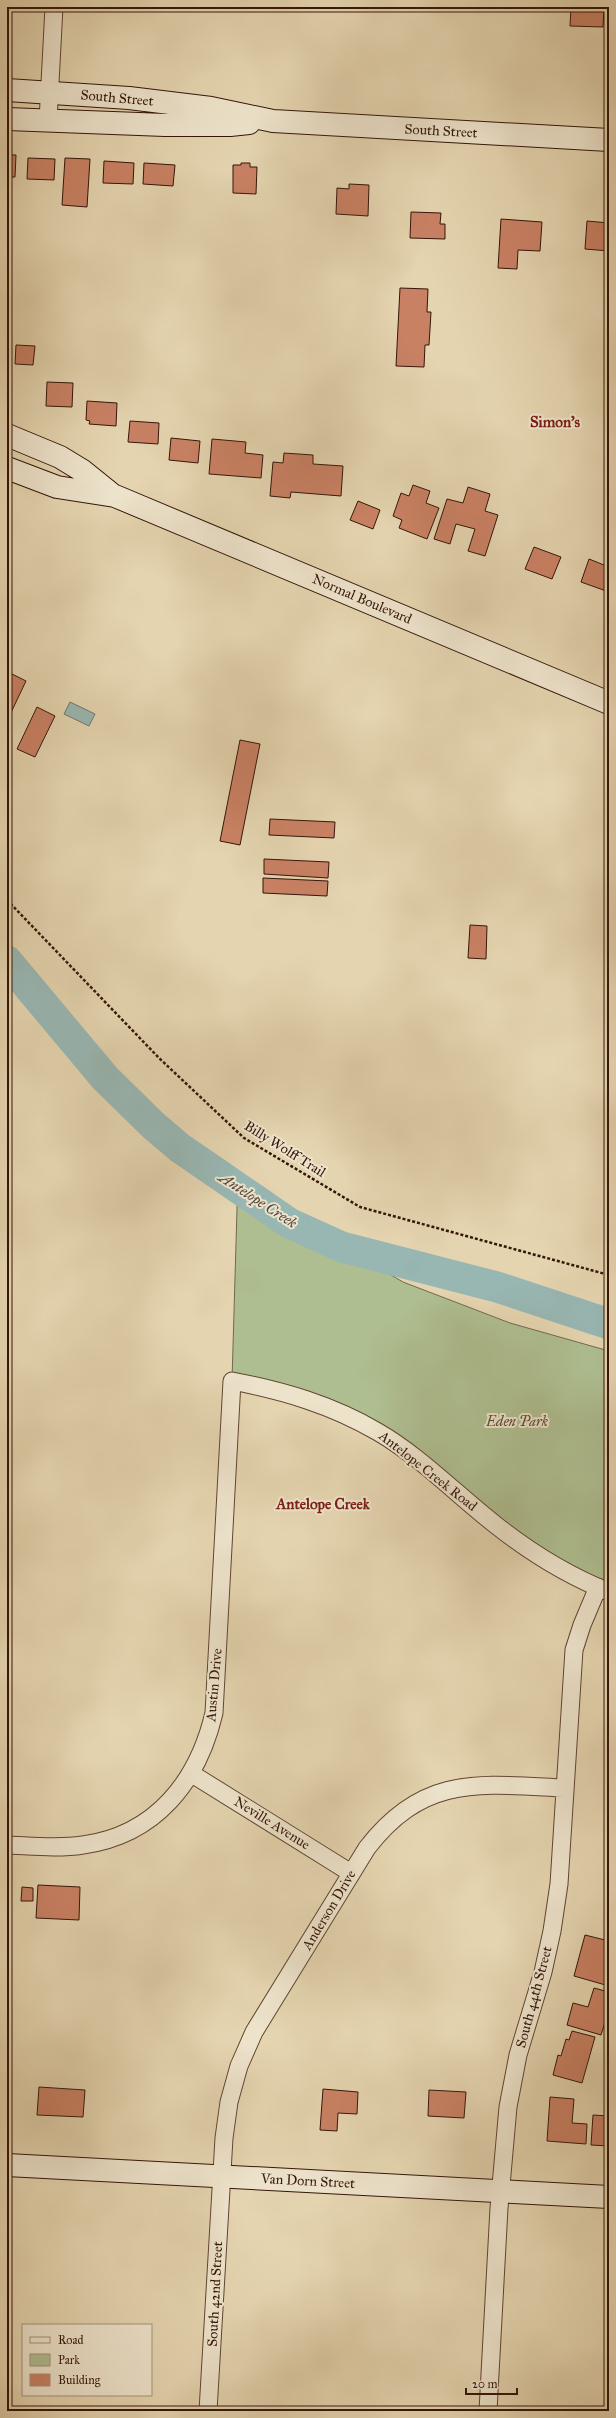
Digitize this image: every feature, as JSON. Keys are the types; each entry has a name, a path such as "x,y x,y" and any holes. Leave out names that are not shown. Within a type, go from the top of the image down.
{"main road":[{"name":"South Street","path":"7,90 49,92 211,108 272,120 609,140"},
{"name":"South Street","path":"7,119 230,125 272,120"},
{"name":"Normal Boulevard","path":"7,435 60,457 83,471 115,496"},
{"name":"Normal Boulevard","path":"7,468 57,487 115,496 609,703"},
{"name":"Van Dorn Street","path":"7,2165 609,2197"}],"street":[{"path":"48,121 54,7"},
{"name":"Antelope Creek Road","path":"232,1381 272,1388 307,1398 341,1412 378,1432 413,1456 498,1526 540,1556 604,1589"},
{"name":"Austin Drive","path":"7,1845 57,1847 84,1845 110,1839 134,1828 157,1813 177,1795 192,1774 208,1740 214,1713 232,1381"},
{"name":"South 44th Street","path":"488,2411 501,2191 508,2107 514,2077 552,1931 559,1884 574,1650 582,1625 604,1589"},
{"name":"Neville Avenue","path":"192,1774 351,1872"},
{"name":"Anderson Drive","path":"222,2176 224,2138 229,2102 239,2066 254,2032 351,1872 380,1831 400,1813 436,1793 462,1786 483,1784 564,1788"},
{"name":"South 42nd Street","path":"208,2411 222,2176"}],"path":[{"name":"Billy Wolff Trail","path":"7,900 160,1058 244,1138 360,1207 609,1275"}],"green space":[{"name":"Eden Park","path":"238,1175 310,1228 403,1282 510,1323 609,1351 609,1592 582,1580 378,1432 232,1381"}],"water":[{"path":"70,702 95,714 89,726 64,714"}],"building":[{"path":"212,7 241,7 241,9"},
{"path":"449,7 482,7 482,11 449,9"},
{"path":"571,7 604,7 603,27 570,26"},
{"path":"7,155 16,155 15,177 7,177"},
{"path":"28,158 55,159 54,180 27,179"},
{"path":"65,158 90,159 87,207 62,205"},
{"path":"104,161 134,163 133,184 103,183"},
{"path":"144,163 175,165 173,186 143,184"},
{"path":"241,163 250,163 250,167 257,167 256,194 233,193 233,165 241,165"},
{"path":"349,184 369,185 368,216 336,214 337,188 349,189"},
{"path":"411,212 441,213 440,224 445,224 445,239 410,238"},
{"path":"501,219 542,222 540,251 518,250 517,269 498,268"},
{"path":"587,221 609,223 609,251 585,249"},
{"path":"400,288 428,289 427,312 431,312 429,345 425,345 424,367 396,366"},
{"path":"16,345 35,346 33,365 15,364"},
{"path":"47,382 73,383 72,407 46,406"},
{"path":"87,401 117,403 116,426 89,424 90,421 86,420"},
{"path":"130,421 159,423 158,444 128,442"},
{"path":"171,438 200,441 198,463 169,460"},
{"path":"212,439 246,442 245,453 263,455 261,478 209,474"},
{"path":"284,453 313,455 313,464 343,466 341,496 291,492 290,498 270,496 273,462 283,463"},
{"path":"413,485 430,491 426,503 439,508 427,539 399,528 402,520 393,516 401,493 409,496"},
{"path":"468,487 490,494 485,511 498,515 485,556 468,551 475,529 456,524 450,544 434,539 447,499 463,503"},
{"path":"358,501 380,510 373,529 350,520"},
{"path":"534,547 561,557 552,579 525,569"},
{"path":"589,559 609,567 609,592 581,582"},
{"path":"8,672 26,681 7,721 7,675"},
{"path":"37,707 55,716 35,757 17,749"},
{"path":"240,740 260,744 240,845 220,841"},
{"path":"270,819 335,822 334,838 269,835"},
{"path":"264,859 329,862 328,878 264,874"},
{"path":"263,878 328,881 327,896 263,893"},
{"path":"470,925 487,926 486,959 468,958"},
{"path":"38,1885 80,1887 79,1920 36,1918"},
{"path":"22,1887 33,1888 33,1901 21,1901"},
{"path":"585,1935 609,1941 609,1986 574,1976"},
{"path":"594,1988 609,1992 609,2010 601,2035 567,2025 573,2003 588,2007"},
{"path":"572,2031 595,2037 582,2083 553,2075 558,2055 561,2056 566,2039 569,2040"},
{"path":"39,2087 85,2090 83,2117 37,2115"},
{"path":"323,2089 358,2092 357,2114 338,2113 337,2131 320,2130"},
{"path":"429,2090 466,2092 464,2118 428,2116"},
{"path":"550,2097 574,2099 572,2123 587,2124 586,2144 547,2141"},
{"path":"593,2115 609,2116 609,2146 591,2145"}],"waterway":[{"name":"Antelope Creek","path":"7,961 105,1078 154,1126 180,1148 289,1223 342,1247 497,1287 609,1324"}],"district":[{"name":"Simon's","path":"555,422"},
{"name":"Antelope Creek","path":"323,1504"}]}
